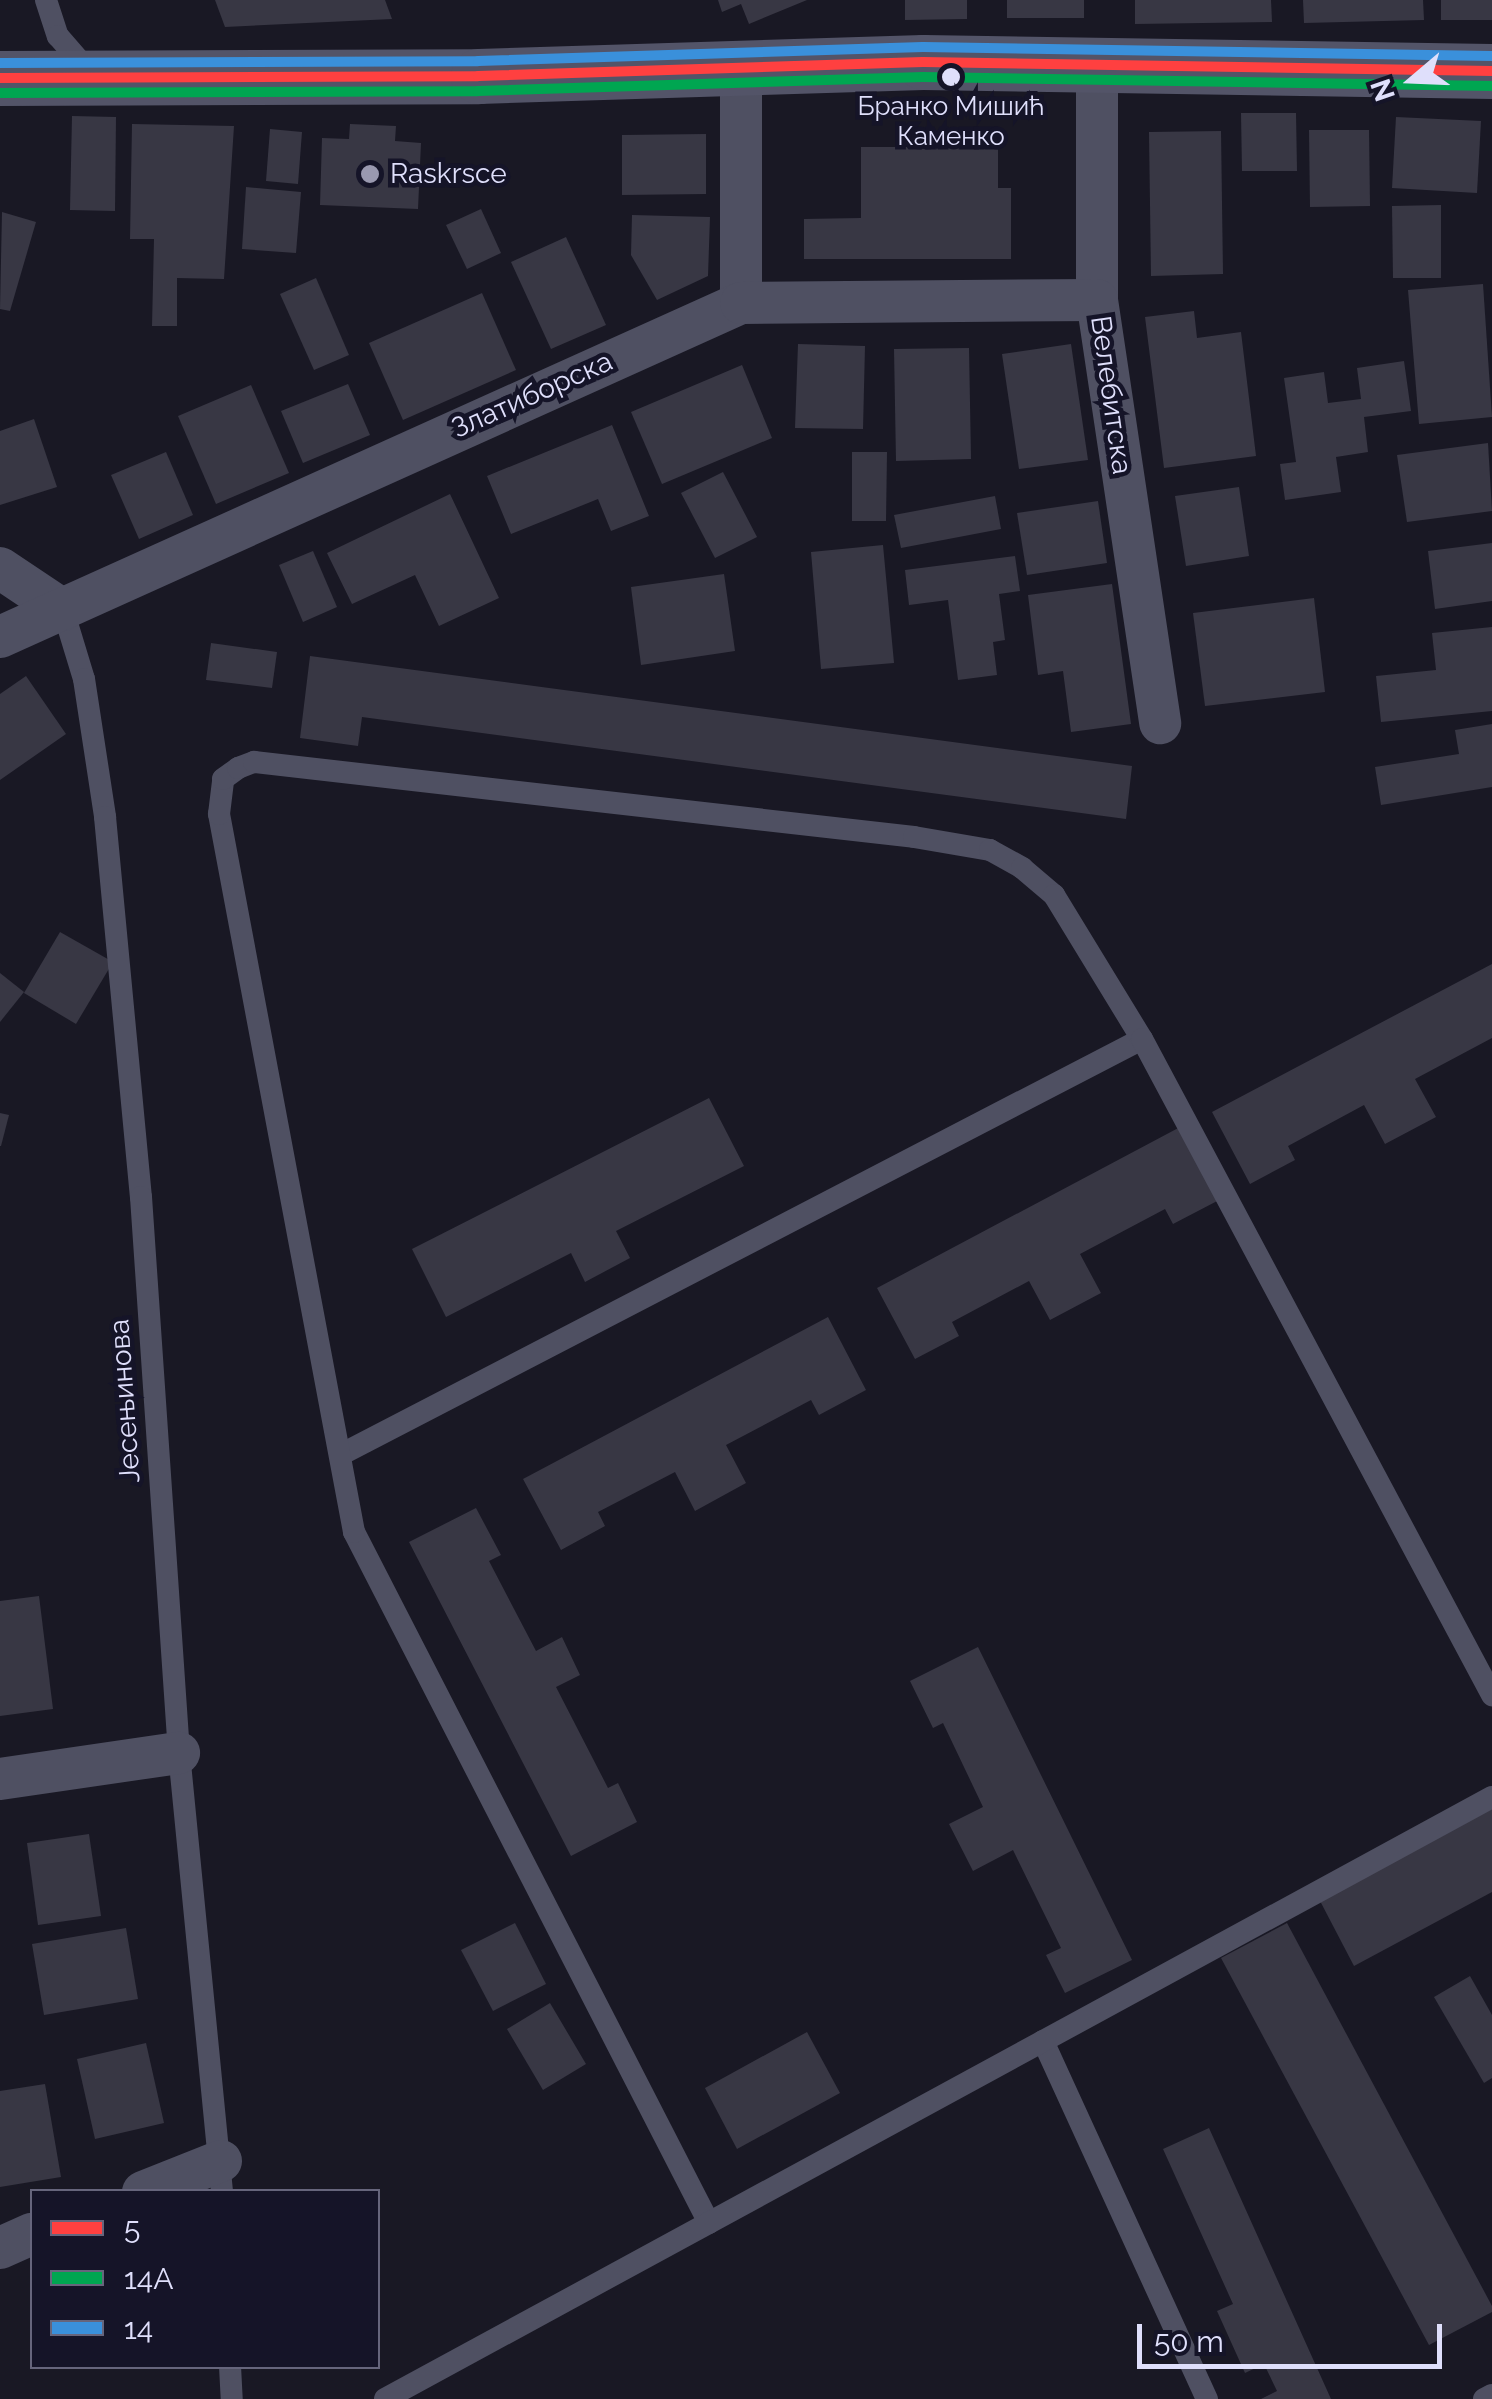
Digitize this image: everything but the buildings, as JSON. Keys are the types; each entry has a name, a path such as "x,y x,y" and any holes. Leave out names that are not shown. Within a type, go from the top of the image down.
{"street":[{"path":"740,303 741,64"},
{"path":"0,78 478,76 741,64 1097,64 1492,71"},
{"name":"Велебитска","path":"1097,64 1097,300 1160,723"},
{"name":"Златиборска","path":"0,637 740,303 1097,300"},
{"path":"0,568 64,610"},
{"path":"0,1779 179,1752"},
{"path":"158,2189 222,2176"},
{"path":"0,2248 30,2235"}],"lane":[{"path":"46,0 58,36 93,76"},
{"name":"Јесењинова","path":"64,610 84,679 106,817 141,1197 179,1752 222,2176"},
{"path":"709,2222 354,1532 219,814 222,779 238,768 254,762 990,850 1054,895 1142,1039 1492,1694"},
{"path":"340,1455 1142,1039"},
{"path":"384,2399 1492,1797"},
{"path":"1042,2041 1207,2399"},
{"path":"230,2369 232,2399"},
{"path":"1484,2399 1492,2395"}],"transit line":[{"name":"14","path":"0,63 478,61 923,47 1492,56"},
{"name":"5","path":"0,78 478,76 923,62 1492,71"},
{"name":"14А","path":"0,93 478,91 923,77 1492,86"}],"place":[{"name":"Бранко Мишић Каменко","path":"951,77"},
{"name":"Raskrsce","path":"370,174"}]}
